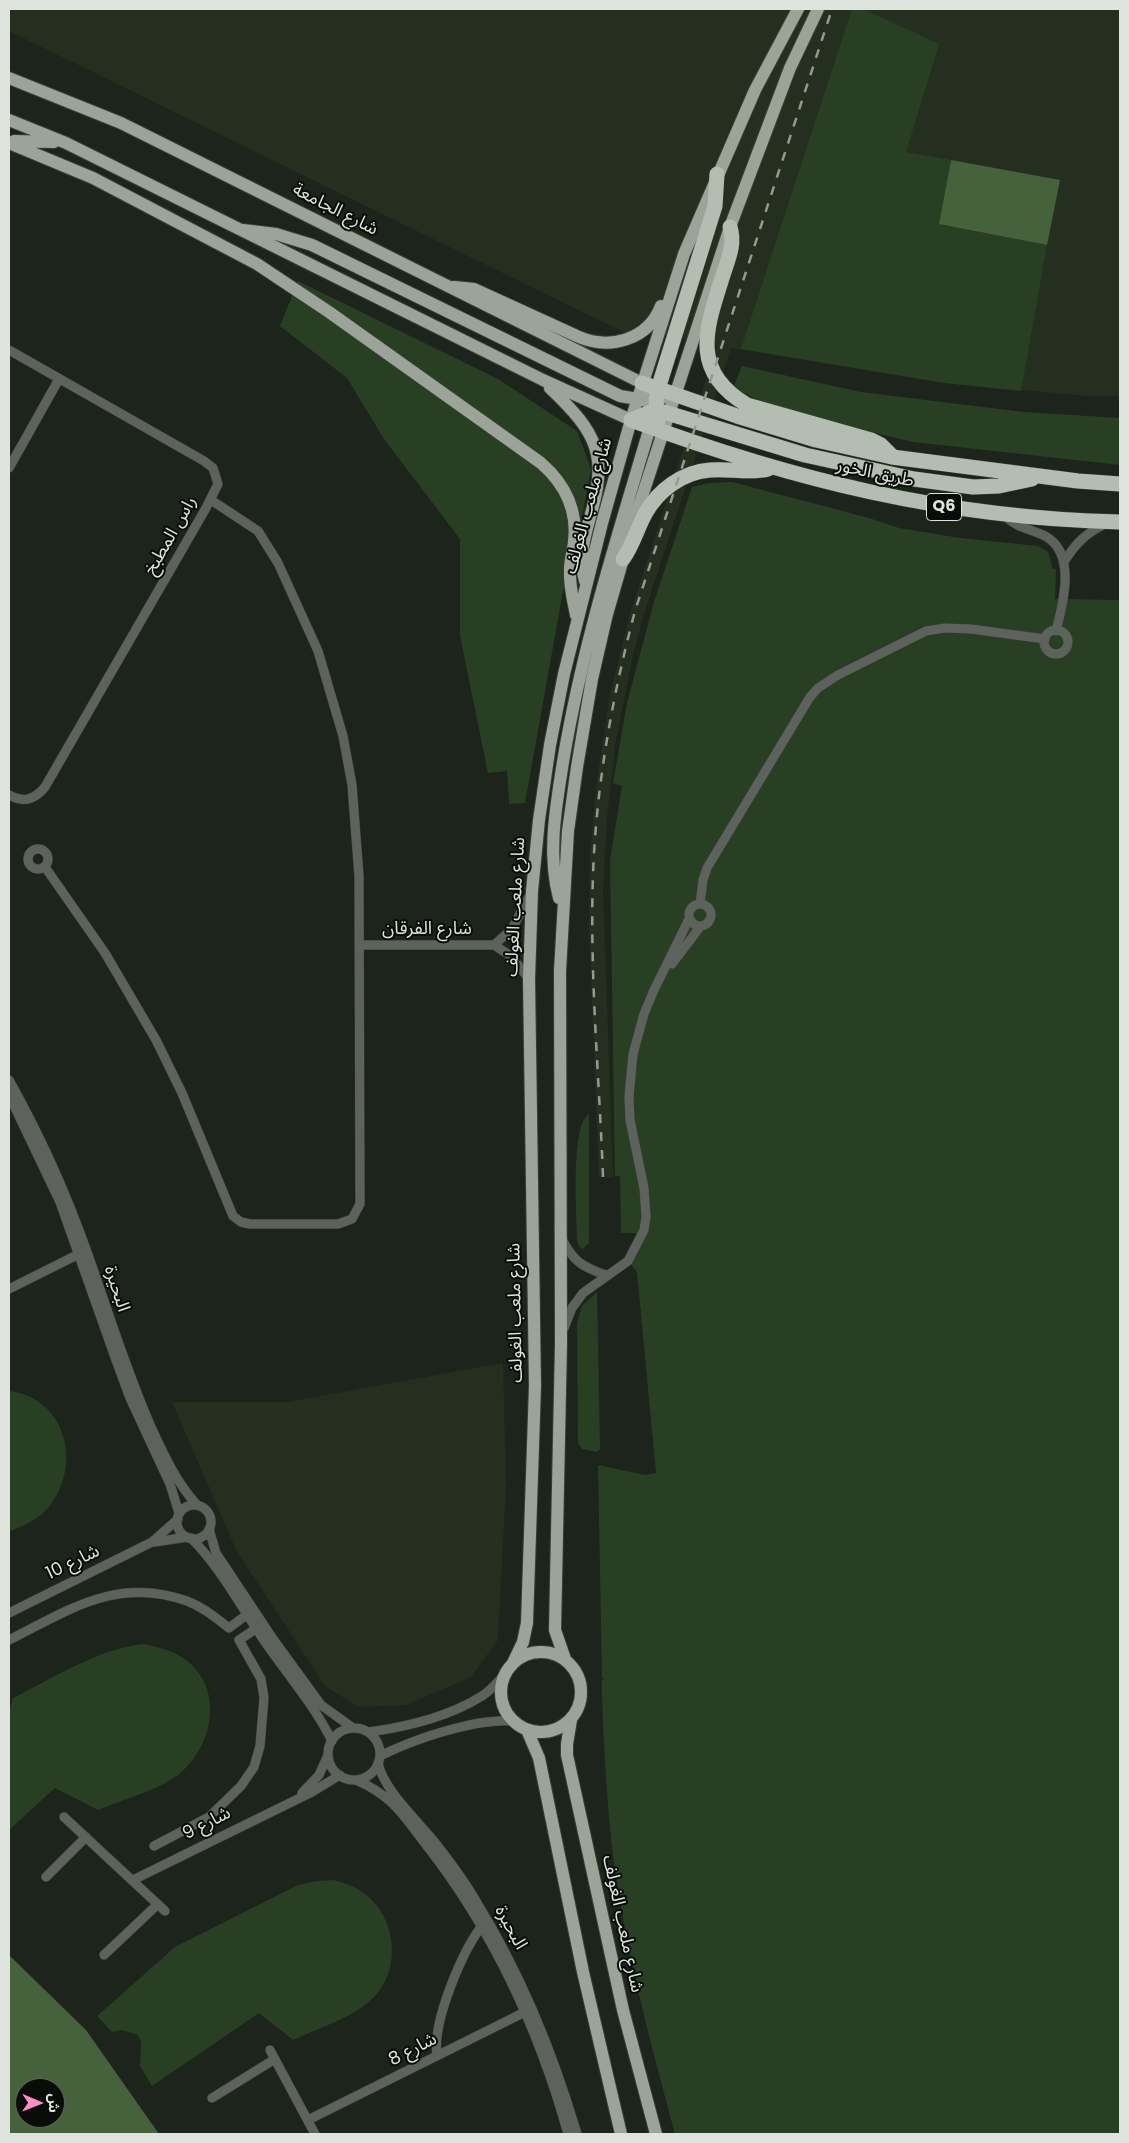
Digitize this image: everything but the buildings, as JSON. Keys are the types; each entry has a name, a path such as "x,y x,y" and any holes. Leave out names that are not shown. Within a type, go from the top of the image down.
{"highway":[{"path":"717,174 716,206 655,410 805,455 914,479 973,487 999,486 1026,481 1038,476"},
{"path":"730,227 731,250 706,335 710,362 719,380 732,394 748,405 871,440 881,445 892,457"},
{"name":"طريق الخور","path":"642,383 655,410 772,467 878,495 1004,515 1116,522"},
{"name":"طريق الخور","path":"631,420 655,410 676,395 816,440 892,457 1038,476 1120,484"},
{"path":"623,559 631,548 651,504 674,482 693,473 709,470 755,471 772,467"}],"main road":[{"path":"642,383 684,254 717,174 755,90 798,9"},
{"path":"676,395 730,227 790,68 818,9"},
{"name":"شارع الجامعة","path":"9,78 121,123 642,383"},
{"path":"9,120 66,143 543,380 631,420"},
{"path":"9,142 66,143"},
{"path":"9,142 93,178 257,264 329,312 541,463 560,482 571,502 575,534 570,568 570,588 577,619"},
{"path":"236,229 276,234 312,245 598,386 655,410"},
{"path":"450,287 474,289 588,341 616,343 636,336 654,320 660,309 675,267 684,254"},
{"path":"543,380 574,411 588,431 599,463 598,492 582,548 582,568 586,582"},
{"path":"564,1659 556,1630 561,1343 562,910 568,831 592,679 623,559 655,410"},
{"path":"562,910 554,873 553,836 567,738 599,596 655,410"},
{"name":"شارع ملعب الغولف","path":"509,1668 522,1642 527,1623 535,1386 529,979 532,891 539,820 550,746 564,674 586,582 631,420 655,410"},
{"path":"537,1652 552,1653 564,1659 578,1675 582,1688 578,1708 571,1720 550,1732 527,1730 514,1721 506,1710 502,1698 502,1684 509,1668 524,1656 537,1652"},
{"name":"شارع ملعب الغولف","path":"571,1720 567,1744 568,1755 623,2010 656,2134"},
{"path":"527,1730 539,1758 583,1972 621,2134"}],"street":[{"name":"راس المطبخ","path":"9,350 209,465 216,474 218,484 211,500 45,786 32,799 21,800 9,795"},
{"path":"9,468 59,379"},
{"path":"45,867 105,953 147,1023 182,1093 230,1210 237,1220 245,1224 342,1224 349,1221 357,1213 360,1194 359,876 352,785 338,713 306,621 268,547 252,526 211,500"},
{"path":"1004,515 1020,528 1051,540 1064,562 1064,599 1056,631"},
{"path":"1064,562 1074,546 1084,536 1116,522"},
{"path":"700,904 703,880 708,868 810,697 826,682 907,638 936,628 971,629 1045,639"},
{"path":"1056,631 1065,635 1068,641 1067,647 1062,652 1056,654 1049,652 1045,646 1045,639 1050,632 1056,631"},
{"name":"شارع الفرقان","path":"494,945 512,929 532,891"},
{"path":"561,1343 565,1320 583,1293 628,1261 640,1241 646,1217 644,1188 630,1120 630,1074 636,1036 644,1014 662,975 689,919 690,908 700,904 706,906 711,915 707,924 700,927 669,969 662,975"},
{"path":"689,919 693,925 700,927"},
{"name":"شارع الفرقان","path":"360,945 494,945 511,956 529,979"},
{"name":"البحيرة","path":"9,1080 53,1176 137,1395 171,1470 181,1487 197,1505"},
{"name":"البحيرة","path":"9,1095 24,1115"},
{"path":"560,1234 569,1254 585,1267 606,1275"},
{"path":"9,1288 83,1252"},
{"name":"البحيرة","path":"83,1252 116,1360 130,1398 170,1484 178,1516"},
{"path":"250,1612 216,1553 210,1529 211,1520 208,1513 197,1505 187,1507 178,1516 179,1529 210,1558 260,1626 321,1705 354,1728 369,1732 396,1728 470,1703 484,1695 509,1668"},
{"name":"شارع 10","path":"9,1613 152,1542 178,1516"},
{"path":"189,1538 202,1537 210,1529"},
{"name":"شارع 10","path":"152,1542 189,1538"},
{"path":"9,1640 93,1599 140,1591 188,1602 214,1616 229,1628 239,1640 261,1679 264,1698 260,1746 254,1767 241,1786 209,1817 154,1846"},
{"path":"229,1628 250,1612"},
{"path":"239,1640 260,1626"},
{"path":"260,1626 332,1741"},
{"path":"354,1728 342,1730 332,1741 328,1755 332,1766 340,1775 356,1780 370,1774 379,1759 402,1745 476,1723 490,1720 514,1721"},
{"path":"396,1728 402,1745"},
{"path":"369,1732 378,1742 379,1759"},
{"name":"شارع 9","path":"296,1798 319,1775 328,1755"},
{"name":"البحيرة","path":"379,1759 383,1778 438,1859 485,1923 529,2010 572,2132"},
{"name":"شارع 9","path":"133,1880 340,1775"},
{"name":"البحيرة","path":"356,1780 381,1791 406,1813"},
{"path":"64,1817 165,1911"},
{"path":"46,1877 86,1837"},
{"path":"104,1954 158,1904"},
{"path":"437,2055 435,2042 443,2006 456,1974 485,1923"},
{"name":"شارع 8","path":"308,2120 529,2010"},
{"path":"270,2050 315,2134"},
{"path":"212,2098 275,2059"}],"shaded area":[{"path":"9,9 1120,9 1120,396 1088,396 944,383 731,348 644,614 633,655 616,739 607,818 603,890 613,1177 599,1177 589,927 590,853 597,780 610,694 631,610 717,345 629,330 627,334 9,31"},
{"path":"852,9 863,9 939,44 906,152 951,160 939,224 1047,245 1021,391 944,383 741,349"},
{"path":"951,160 1060,180 1047,245 939,224"},
{"path":"298,281 498,379 577,431 591,469 583,511 563,591 525,803 509,804 507,771 488,773 460,636 460,539 384,439 347,378 280,326"},
{"path":"742,366 861,392 1024,412 1120,418 1120,465 913,442 780,410 733,388"},
{"path":"732,482 869,518 899,528 960,538 1038,546 1048,552 1053,569 1056,569 1055,599 1120,600 1120,2134 675,2134 640,2000 614,1863 609,1822 602,1697 602,1680 605,1678 602,1678 598,1465 645,1475 656,1473 637,1272 625,1257 635,1240 636,1233 621,1233 620,1176 615,1176 610,860 622,786 613,783 627,703 654,602 692,487 709,483"},
{"path":"589,1114 589,1243 583,1249 579,1247 577,1240 576,1172 579,1135 583,1122"},
{"path":"597,1292 600,1449 597,1452 582,1449 578,1443 577,1323 582,1306"},
{"path":"503,1363 506,1485 498,1640 471,1677 407,1705 359,1707 326,1687 237,1552 172,1402 287,1402"},
{"path":"9,1391 29,1396 44,1406 56,1420 63,1437 66,1455 65,1473 59,1491 48,1508 35,1519 9,1532"},
{"path":"144,1644 169,1651 183,1658 196,1670 205,1684 210,1716 207,1732 191,1762 179,1774 161,1785 98,1810 55,1788 9,1830 9,1711 13,1698 77,1665 111,1651"},
{"path":"333,1880 350,1885 365,1894 376,1904 389,1930 392,1945 388,1974 382,1987 372,1999 345,2017 293,2040 259,2013 152,2086 140,2066 141,2042 138,2035 122,2030 112,2032 97,2016 175,1947 298,1885"},
{"path":"9,1955 86,2030 159,2134 9,2134"}],"railway":[{"path":"603,1177 593,974 592,893 596,822 608,730 620,670 635,611 832,9"}]}
